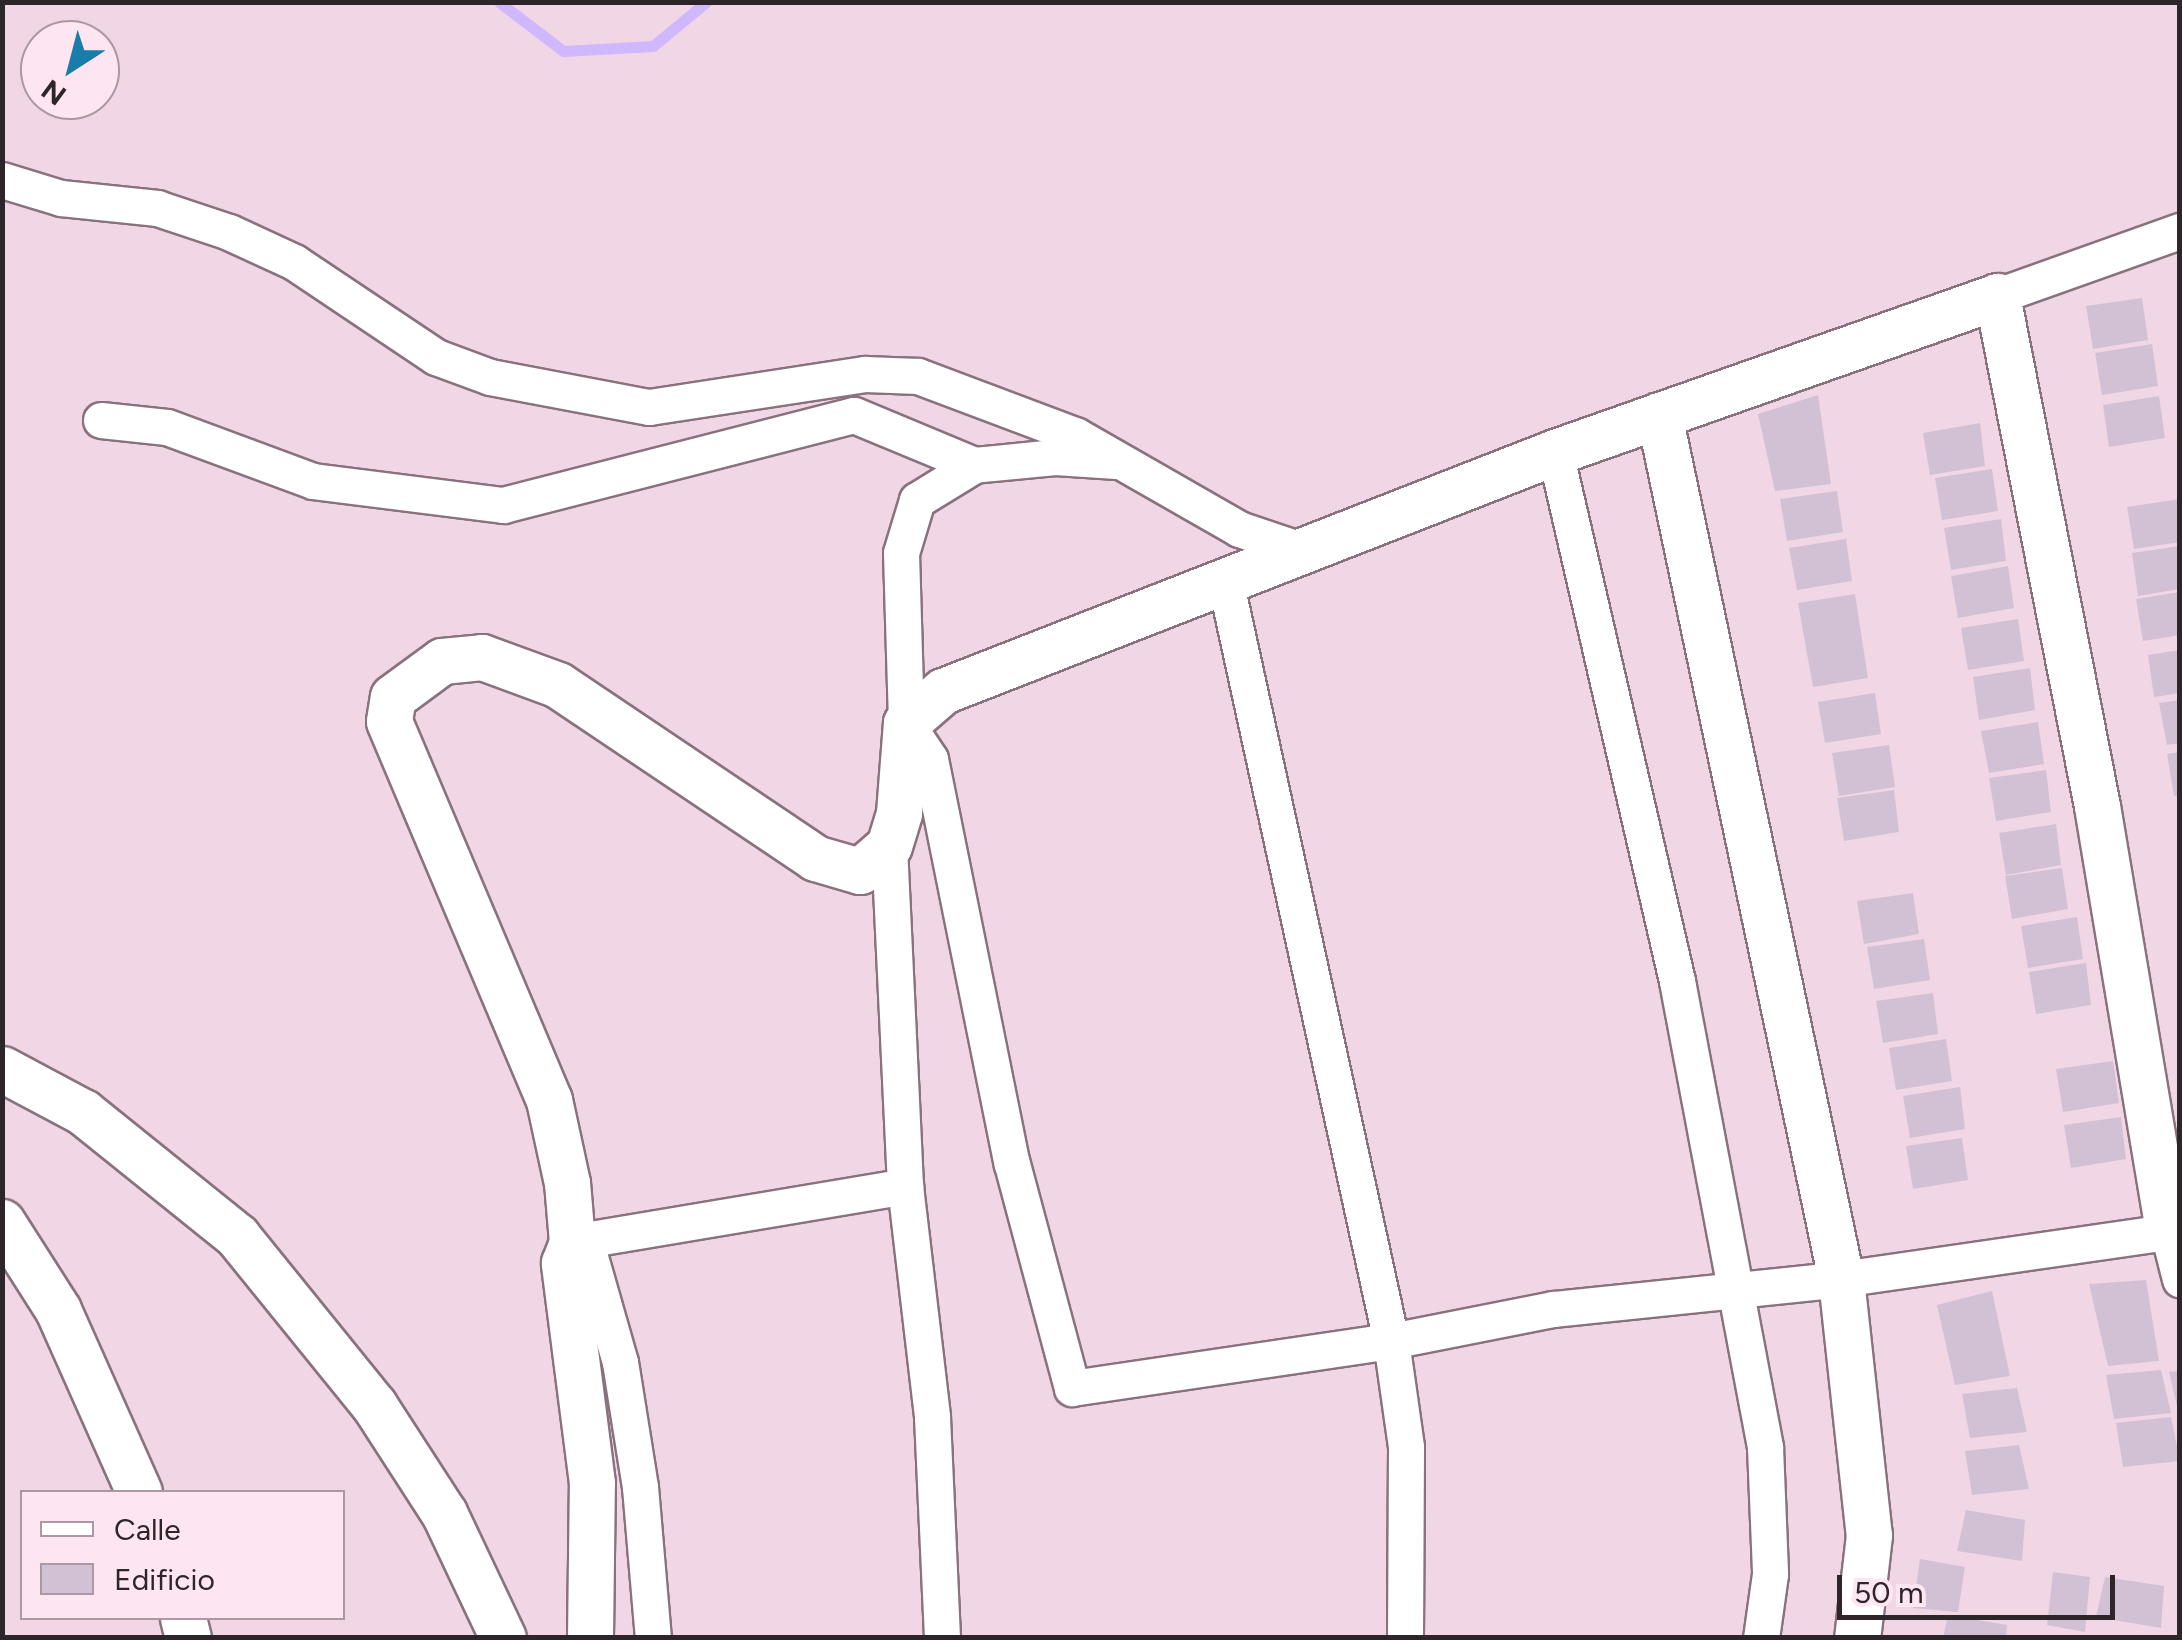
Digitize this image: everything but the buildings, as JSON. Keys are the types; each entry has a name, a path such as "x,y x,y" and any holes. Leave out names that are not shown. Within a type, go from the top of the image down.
{"street":[{"path":"2,180 61,198 157,208 229,232 294,262 436,357 490,376 649,407 865,374 918,376 1032,416 1239,529 1298,549"},
{"path":"906,723 943,691 981,674 1298,549 1556,452 2180,231"},
{"path":"1997,296 2097,806 2180,1279"},
{"path":"101,420 167,427 312,480 503,504 854,415 974,466"},
{"path":"1659,415 1841,1279 1869,1535 1856,1638"},
{"path":"1556,452 1676,981 1730,1287 1765,1447 1770,1574 1762,1638"},
{"path":"942,1638 932,1417 905,1186 889,846 900,813 906,723 901,553 906,521 917,500 974,466 1055,457 1116,460"},
{"path":"1225,580 1391,1341 1406,1447 1405,1638"},
{"path":"590,1638 592,1483 564,1263 572,1242 548,1100 396,752 389,721 393,697 442,661 482,657 518,666 558,685 815,858 860,871 889,846"},
{"path":"906,723 930,760 1012,1164 1072,1388 1391,1341 1553,1309 1730,1287 1841,1279 2174,1231"},
{"path":"2,1070 83,1112 238,1236 374,1406 444,1514 503,1638"},
{"path":"572,1242 905,1186"},
{"path":"2,1222 58,1310 138,1490"},
{"path":"572,1242 590,1258 620,1362 640,1487 653,1638"}],"waterway":[{"path":"499,2 563,51 653,46 706,2"}]}
